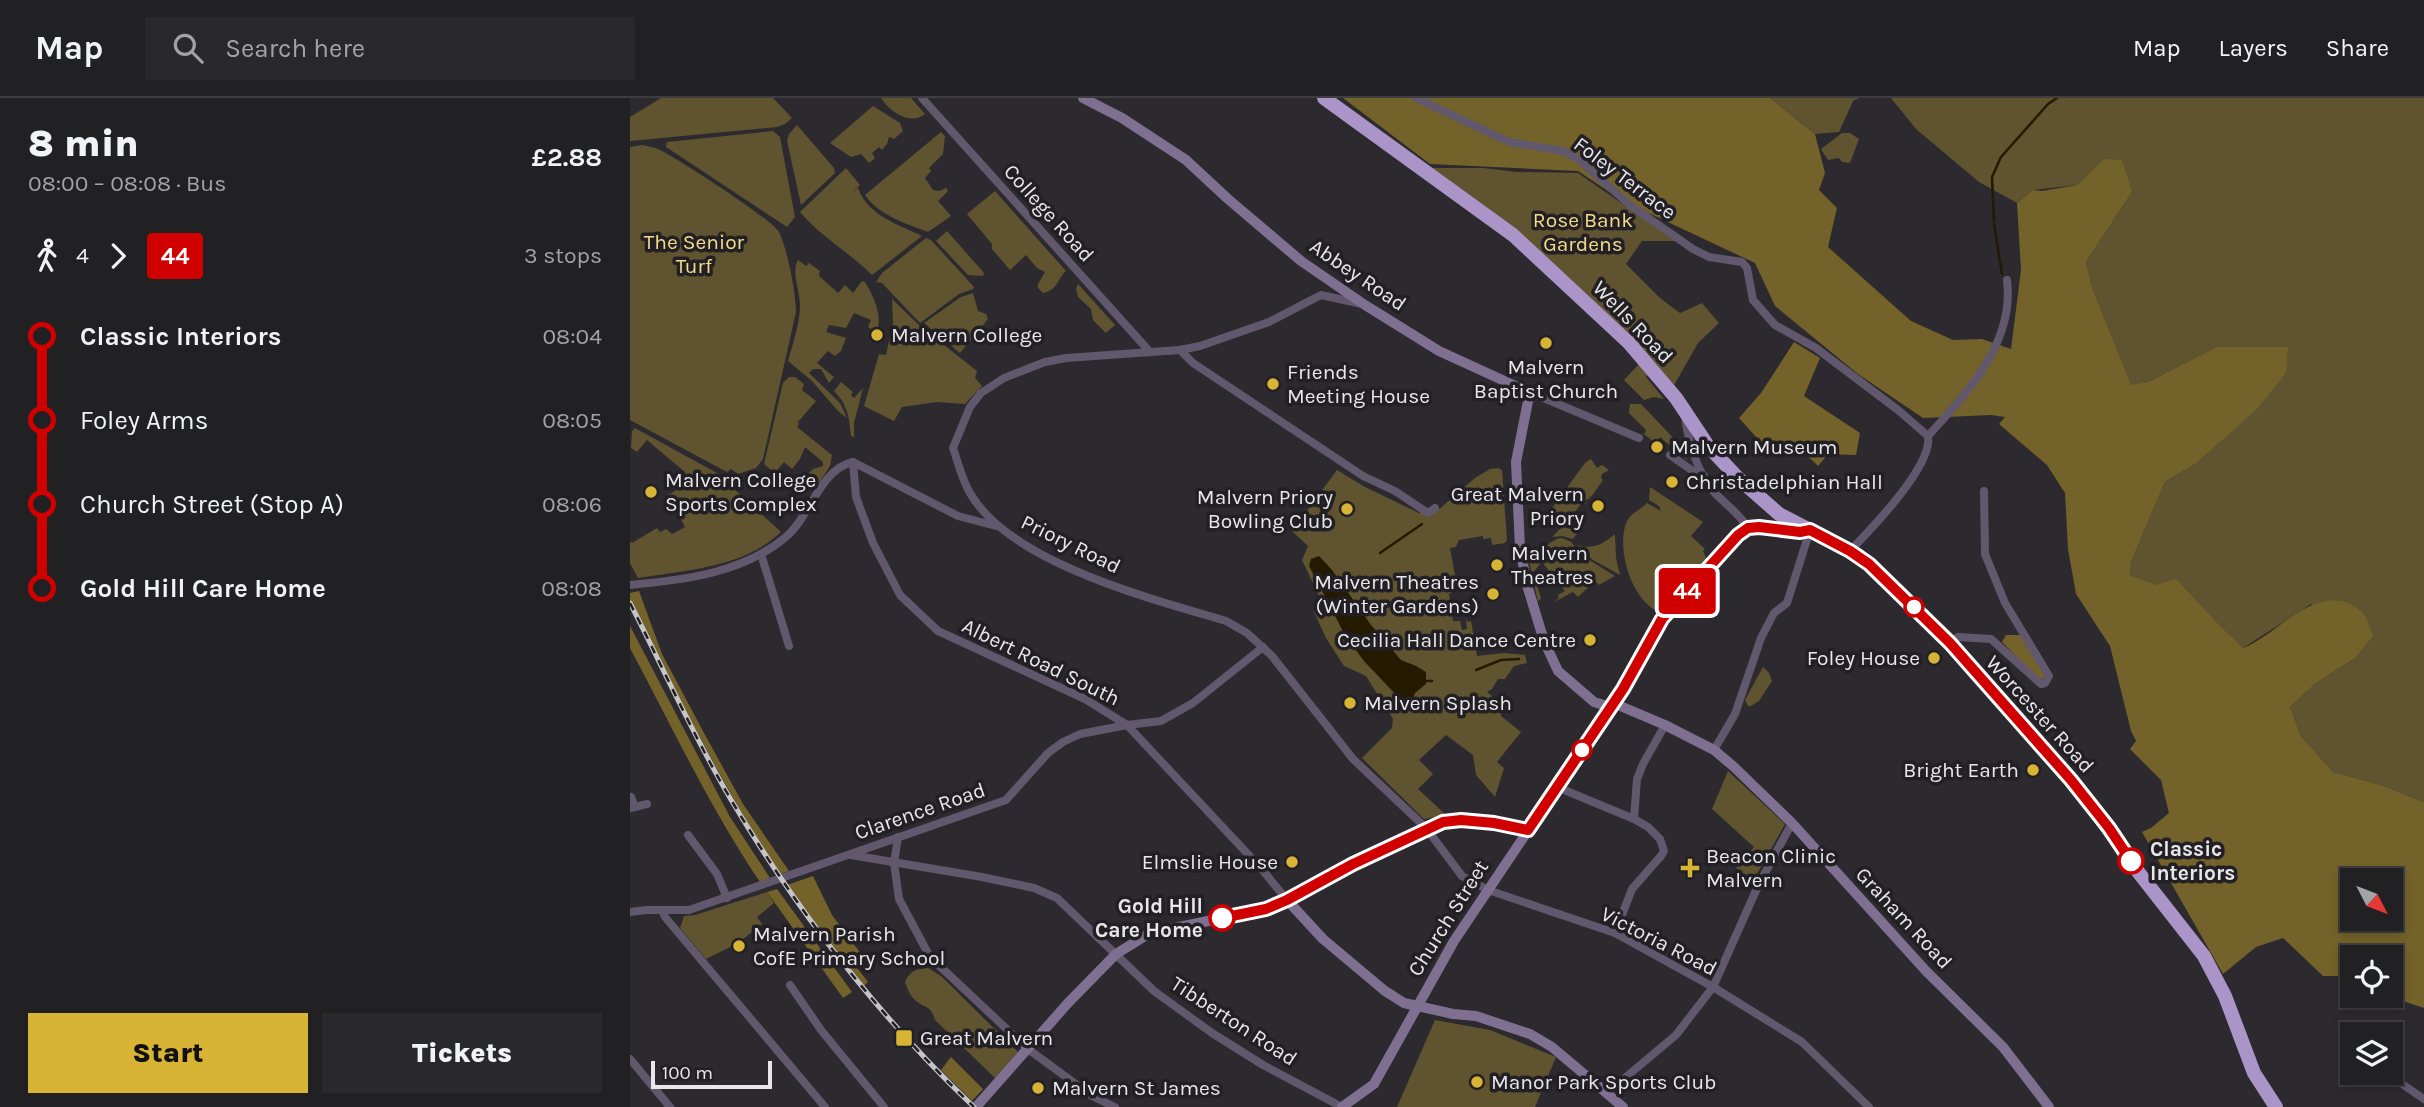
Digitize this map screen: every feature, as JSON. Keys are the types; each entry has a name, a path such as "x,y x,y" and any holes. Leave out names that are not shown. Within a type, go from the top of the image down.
{"highway":[{"name":"Wells Road","path":"1324,98 1513,235 1629,343 1684,411"},
{"name":"Worcester Road","path":"1684,411 1708,446 1738,478 1779,514 1850,551 1883,577 1950,643 2087,799 2139,873 2204,956 2225,996 2254,1073 2276,1107"}],"street":[{"name":"College Road","path":"922,98 1150,352"},
{"name":"Abbey Road","path":"1083,98 1133,124 1186,160 1301,261 1439,351 1639,438"},
{"name":"Foley Terrace","path":"1416,98 1509,142 1563,151 1578,159 1630,205 1693,249 1709,257 1742,262 1747,268 1753,300 1775,325 1816,348 1930,434"},
{"path":"1850,551 1881,519 1916,471 1928,447 1930,434 1958,405 1981,373 2005,323 2007,280"},
{"name":"Priory Road","path":"1365,305 1321,295 1269,322 1200,346 1045,362 1004,379 981,393 971,407 953,448 970,493 996,526 1029,547 1086,576 1226,621 1247,633 1280,665 1353,759 1426,828"},
{"path":"1180,350 1193,363 1363,476 1395,491 1428,513 1435,508"},
{"name":"Graham Road","path":"1522,389 1528,401 1516,462 1519,538 1534,607 1549,654 1558,671 1594,702 1606,706 1614,704 1665,725 1714,750 1733,766 1792,823 1890,933 2003,1047 2049,1107"},
{"name":"Wells Road","path":"1684,411 1689,441 1704,477"},
{"path":"1670,455 1704,477 1748,528 1764,527 1793,532 1810,530 1787,603 1774,613 1761,638 1735,714 1714,750"},
{"path":"630,585 708,573 743,564 761,554 794,528 833,472 842,464 853,462 958,516 996,526"},
{"name":"Albert Road South","path":"853,462 856,496 873,543 900,595 938,631 1085,699 1127,724 1260,867 1287,900"},
{"path":"1950,643 1958,638 1991,639 2041,684 2045,683 2049,676 2004,603 1984,554 1984,491"},
{"name":"Church Street","path":"1342,1107 1374,1084 1454,941 1614,704 1662,619 1738,535 1748,528"},
{"path":"761,554 789,646"},
{"name":"Clarence Road","path":"630,912 689,911 1006,800 1048,753 1063,742 1080,734 1127,724 1161,721 1193,703 1263,647"},
{"path":"1634,818 1637,779 1665,725"},
{"path":"1557,787 1634,818 1656,833 1664,851 1632,889 1615,933"},
{"path":"632,797 632,808 647,804"},
{"path":"976,1107 1068,1003 1130,943 1150,933 1266,909 1426,828 1443,822 1461,820 1494,823 1528,830"},
{"path":"1607,1093 1676,1035 1713,987 1758,886 1792,823"},
{"name":"Victoria Road","path":"1426,828 1462,876 1488,890 1615,933 1713,987 1802,1042 1869,1107"},
{"path":"688,835 717,874 727,898"},
{"path":"898,837 894,863 899,899 930,957 1028,1049 1092,1096 1115,1107"},
{"path":"692,860 700,853"},
{"name":"Tibberton Road","path":"848,855 1034,888 1057,898 1154,991 1212,1033 1263,1065 1342,1107"},
{"path":"1287,900 1323,939 1385,991 1404,1003 1453,1014 1476,1016 1531,1034 1552,1046 1622,1107"},
{"path":"662,910 703,964 825,1107"},
{"path":"790,985 821,1030 884,1107"},
{"path":"630,1059 670,1107"},
{"path":"2403,1085 2424,1099"}],"green space":[{"path":"661,98 773,98 792,118 777,127 630,141 630,117"},
{"path":"881,98 911,98 925,114 913,119 901,116"},
{"path":"1770,98 1859,98 1853,101 1839,132 1815,134"},
{"path":"1891,98 2424,98 2424,802 2381,785 2333,772 2301,736 2290,707 2316,683 2354,659 2311,604 2243,648 2190,606 2130,575 2131,562 2165,482 2195,464 2216,347 2148,382 2131,386 2092,287 2086,262 2132,192 2103,159 2077,185 2033,190 2017,203 1979,182 1916,129"},
{"path":"873,106 900,123 903,131 894,139 889,137 882,150 879,147 872,153 875,158 869,163 861,154 851,157 830,143"},
{"path":"797,125 834,168 835,173 801,205 787,141"},
{"path":"773,131 780,137 795,217 787,227 666,147 667,142"},
{"path":"941,132 945,136 943,154 929,168 931,171 925,178 933,190 946,188 948,191 938,201 951,216 928,232 885,214 865,195"},
{"path":"1842,133 1850,133 1859,139 1850,163 1842,162 1839,158 1828,160 1821,149"},
{"name":"The Senior Turf","path":"642,145 668,154 760,215 779,232 785,249 796,312 763,459 756,468 738,474 731,469 727,472 630,420 630,147"},
{"path":"846,168 860,185 850,195 858,188 876,212 922,236 872,275 800,212"},
{"name":"Rose Bank Gardens","path":"1429,168 1578,173 1676,241 1642,241 1626,264 1660,298 1680,313 1702,303 1719,323 1698,343 1673,387"},
{"path":"995,191 1066,271 1048,292 1043,293 1038,288 1045,272 1037,268 1026,255 1010,270 967,214"},
{"path":"947,231 984,273 983,276 968,275 936,241"},
{"path":"926,238 931,240 974,287 959,294 920,323 882,283 876,282 882,273"},
{"path":"798,260 806,266 809,263 820,271 819,276 838,293 845,285 853,293 862,281 865,282 876,306 879,319 877,332 868,327 871,320 854,313 846,328 829,325 826,332 846,338 841,351 835,356 828,351 817,363 834,377 829,383 821,369 813,369 809,373 840,403 847,418 812,381 788,361 800,312 795,270"},
{"path":"1078,284 1115,325 1106,333 1093,320 1091,309 1078,297"},
{"path":"973,293 978,311 986,314 988,319 960,353 924,323 961,297"},
{"path":"892,299 921,327 977,371 975,378 982,386 965,404 937,402 902,407 894,421 864,406 879,354 886,355 893,323"},
{"path":"1639,364 1664,399 1654,397 1644,400 1624,380"},
{"path":"789,377 795,377 804,384 802,390 816,401 798,422 797,427 832,455 830,466 815,489 807,475 813,469 823,466 823,462 805,447 792,469 784,462 778,469 787,477 784,481 764,464 783,383"},
{"path":"841,382 853,392 851,395 854,398 863,388 854,423 854,437 851,436 845,406 834,391"},
{"path":"1630,404 1641,404 1677,442 1688,461 1660,437 1655,443 1644,434 1646,430 1629,413"},
{"path":"635,428 735,483 733,488 781,532 750,553 714,566 638,578 630,563 630,541 632,543 657,528 660,532 666,529 672,534 685,527 668,495 680,488 678,482 686,473 647,440 637,452 631,448 632,431"},
{"path":"1591,459 1597,468 1602,465 1609,470 1602,474 1603,480 1586,500 1586,504 1581,504 1567,523 1575,530 1580,529 1573,539 1552,537 1566,523 1552,508 1585,463"},
{"path":"1490,469 1502,470 1507,540 1505,543 1492,545 1491,538 1483,539 1483,536 1459,540 1456,547 1450,548 1457,587 1449,594 1453,621 1460,621 1462,630 1467,629 1466,619 1471,621 1477,656 1504,653 1525,655 1527,663 1514,666 1505,679 1498,679 1487,692 1503,705 1501,716 1521,732 1497,762 1504,768 1495,797 1476,775 1473,755 1446,735 1419,760 1433,774 1418,789 1446,815 1424,819 1362,758 1392,728 1393,719 1366,676 1344,666 1326,638 1314,612 1320,598 1302,560 1308,546 1292,531 1337,470 1419,513 1437,511 1475,478"},
{"name":"Great Malvern Priory","path":"1650,487 1703,522 1691,536 1705,549 1703,551 1707,560 1660,612 1641,598 1634,586 1628,573 1623,545 1627,521 1631,516 1647,503 1661,511 1659,506 1649,500"},
{"path":"1615,534 1620,575 1593,560 1577,545 1598,545"},
{"path":"1562,538 1571,542 1583,556 1615,576 1599,585 1595,581 1578,597 1573,592 1552,603 1565,591 1542,562 1533,572 1541,598 1538,602 1529,561 1553,541"},
{"path":"1763,667 1772,681 1759,701 1748,706 1745,700"},
{"path":"1728,771 1785,824 1753,881 1736,868 1754,847 1712,809"},
{"path":"767,892 774,903 757,917 762,924 738,943 706,959 680,928 684,916"},
{"path":"928,968 941,976 1018,1052 995,1078 935,1020 929,1009 911,995 905,982 907,978 914,971"},
{"name":"Manor Park Sports Club","path":"1435,1020 1490,1030 1556,1057 1535,1107 1397,1107"}],"shaded area":[{"path":"1343,98 1770,98 1815,134 1825,173 1819,190 1837,208 1828,247 1911,321 1953,340 1982,339 2011,349 2021,270 2017,203 2033,190 2077,185 2103,159 2122,160 2132,192 2086,262 2092,287 2131,385 2148,382 2216,347 2288,347 2286,373 2257,409 2195,464 2165,482 2131,562 2130,575 2156,585 2176,579 2243,648 2315,604 2330,600 2345,602 2363,613 2373,636 2354,659 2316,683 2290,707 2301,736 2333,772 2381,785 2424,802 2424,1008 2403,1001 2403,945 2340,945 2340,976 2323,976 2283,938 2256,947 2223,974 2142,832 2169,813 2161,780 2130,749 2136,741 2131,731 2110,646 2076,594 2068,549 2065,493 2047,465 1999,424 2005,417 1991,415 1923,418 1858,374 1775,306 1755,263 1623,201 1578,171 1430,164"},
{"path":"1794,342 1820,358 1804,396 1860,433 1856,455 1828,454 1818,466 1786,443 1773,441 1766,448 1739,418 1761,393"},
{"path":"1319,556 1401,660 1426,672 1426,684 1415,693 1412,701 1400,699 1364,661 1346,637 1309,566 1311,559"},
{"path":"639,591 662,654 704,733 743,804 789,871 780,874 701,739 630,600 630,593"},
{"path":"630,626 730,817 770,878 760,882 708,796 630,648"},
{"path":"2006,635 2021,635 2045,676 2040,681 2002,642"},
{"path":"813,876 832,915 862,955 854,964 868,982 863,987 787,885"},
{"path":"777,889 852,992 843,998 767,892"},
{"path":"951,1057 983,1089 972,1101 941,1070"}],"waterway":[{"path":"1994,221 1992,177 2001,157 2048,104 2057,98"},
{"path":"1994,224 2002,274"},
{"path":"1380,553 1422,524"},
{"path":"1476,670 1501,660 1519,659"},
{"path":"1426,681 1432,681"}],"railway":[{"path":"630,603 716,774 783,881 872,999 974,1107"}],"bus line":[{"name":"44","path":"1222,918 1266,909 1287,900 1353,864 1443,822 1461,820 1494,823 1528,830 1623,689 1662,619 1738,535 1748,528 1759,527 1800,532 1810,530 1858,555 1869,564 1950,643 2071,780 2131,861"}],"place":[{"name":"Malvern College","path":"877,335"},
{"name":"Malvern Baptist Church","path":"1546,343"},
{"name":"Friends Meeting House","path":"1273,384"},
{"name":"Malvern Museum","path":"1657,447"},
{"name":"Christadelphian Hall","path":"1672,482"},
{"name":"Malvern College Sports Complex","path":"651,492"},
{"name":"Great Malvern Priory","path":"1598,506"},
{"name":"Malvern Priory Bowling Club","path":"1347,509"},
{"name":"Malvern Theatres","path":"1497,565"},
{"name":"Malvern Theatres (Winter Gardens)","path":"1493,594"},
{"name":"Cecilia Hall Dance Centre","path":"1590,640"},
{"name":"Foley House","path":"1934,658"},
{"name":"Malvern Splash","path":"1350,703"},
{"name":"Bright Earth","path":"2033,770"},
{"name":"Classic Interiors","path":"2131,861"},
{"name":"Elmslie House","path":"1292,862"},
{"name":"Beacon Clinic Malvern","path":"1690,868"},
{"name":"Gold Hill Care Home","path":"1222,918"},
{"name":"Malvern Parish CofE Primary School","path":"739,946"},
{"name":"Great Malvern","path":"904,1038"},
{"name":"Manor Park Sports Club","path":"1477,1082"},
{"name":"Malvern St James","path":"1038,1088"}]}
